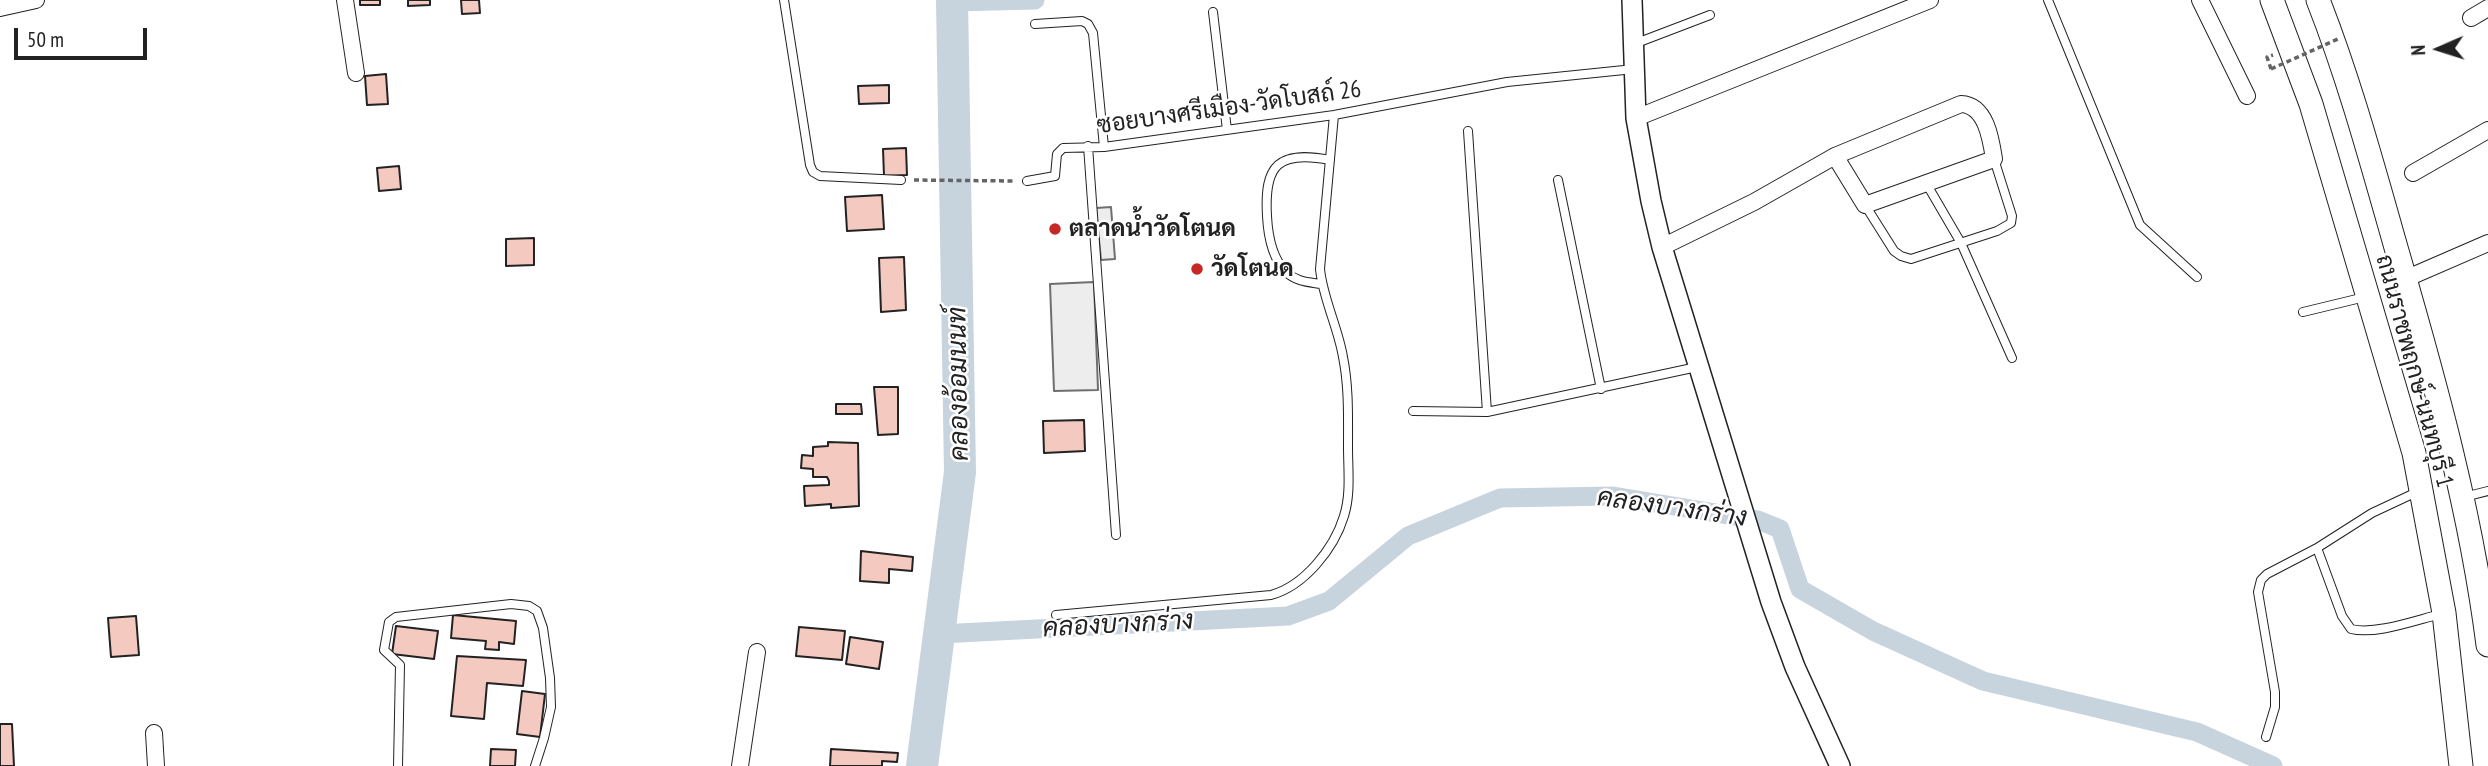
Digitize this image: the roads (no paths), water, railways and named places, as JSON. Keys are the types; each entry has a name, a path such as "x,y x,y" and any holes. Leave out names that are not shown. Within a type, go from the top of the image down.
{"main road":[{"name":"ถนนราชพฤกษ์-นนทบุรี 1","path":"2272,0 2311,104 2414,453 2444,613 2461,766"},
{"name":"ถนนราชพฤกษ์-นนทบุรี 1","path":"2318,0 2349,85 2451,443 2484,586 2488,645"}],"street":[{"path":"0,8 36,0"},
{"path":"345,0 356,73"},
{"path":"1632,0 1636,118 1662,247 1752,541 1795,667 1840,766"},
{"path":"1636,118 1930,0"},
{"path":"2200,0 2247,96"},
{"path":"2472,18 2488,8"},
{"path":"1662,247 1754,202 1835,156 1961,104 1966,104 1976,111 1986,125 1994,159 1865,205 1835,156"},
{"path":"2413,173 2488,130"},
{"path":"2405,279 2488,243"},
{"path":"740,766 757,652"},
{"path":"154,733 156,766"}],"lane":[{"path":"785,0 813,172 820,176 901,180"},
{"path":"2048,0 2140,225 2197,277"},
{"path":"1213,12 1227,130"},
{"path":"1634,44 1710,15"},
{"path":"1035,24 1082,20 1088,24 1093,33 1104,147"},
{"name":"ซอยบางศรีเมือง-วัดโบสถ์ 26","path":"1116,535 1088,146 1104,147 1334,115 1507,82 1634,69"},
{"path":"1056,615 1271,595 1284,591 1310,570 1336,539 1345,514 1349,486 1347,390 1335,321 1321,284 1320,270 1334,115"},
{"path":"1468,131 1487,412"},
{"path":"1027,181 1055,176 1059,150 1088,146"},
{"path":"1321,284 1299,281 1286,271 1274,256 1268,225 1266,191 1269,176 1278,165 1295,155 1330,160"},
{"path":"1865,205 1894,251 1911,259 1997,231 2011,223 2011,211 1994,159"},
{"path":"1558,180 1601,389"},
{"path":"1926,183 1961,243 2012,358"},
{"path":"2303,312 2368,296"},
{"path":"1413,411 1487,412 1700,367"},
{"path":"2266,737 2275,707 2275,692 2258,592 2261,580 2372,513 2421,490"},
{"path":"2462,498 2488,491"},
{"path":"2317,548 2342,616 2351,629 2378,629 2444,613"},
{"path":"398,766 400,665 384,650 389,622 396,617 511,604 529,606 537,611 545,639 551,707 535,766"}],"waterway":[{"name":"คลองอ้อมนนท์","path":"922,766 960,472 952,0"},
{"path":"952,2 1035,0"},
{"name":"คลองบางกร่าง","path":"940,634 1288,616 1329,601 1408,536 1500,498 1613,496 1758,520 1780,529 1800,589 1873,631 1983,681 2197,732 2273,766"}],"place":[{"name":"ตลาดน้ำวัดโตนด","path":"1055,229"},
{"name":"วัดโตนด","path":"1197,269"}]}
